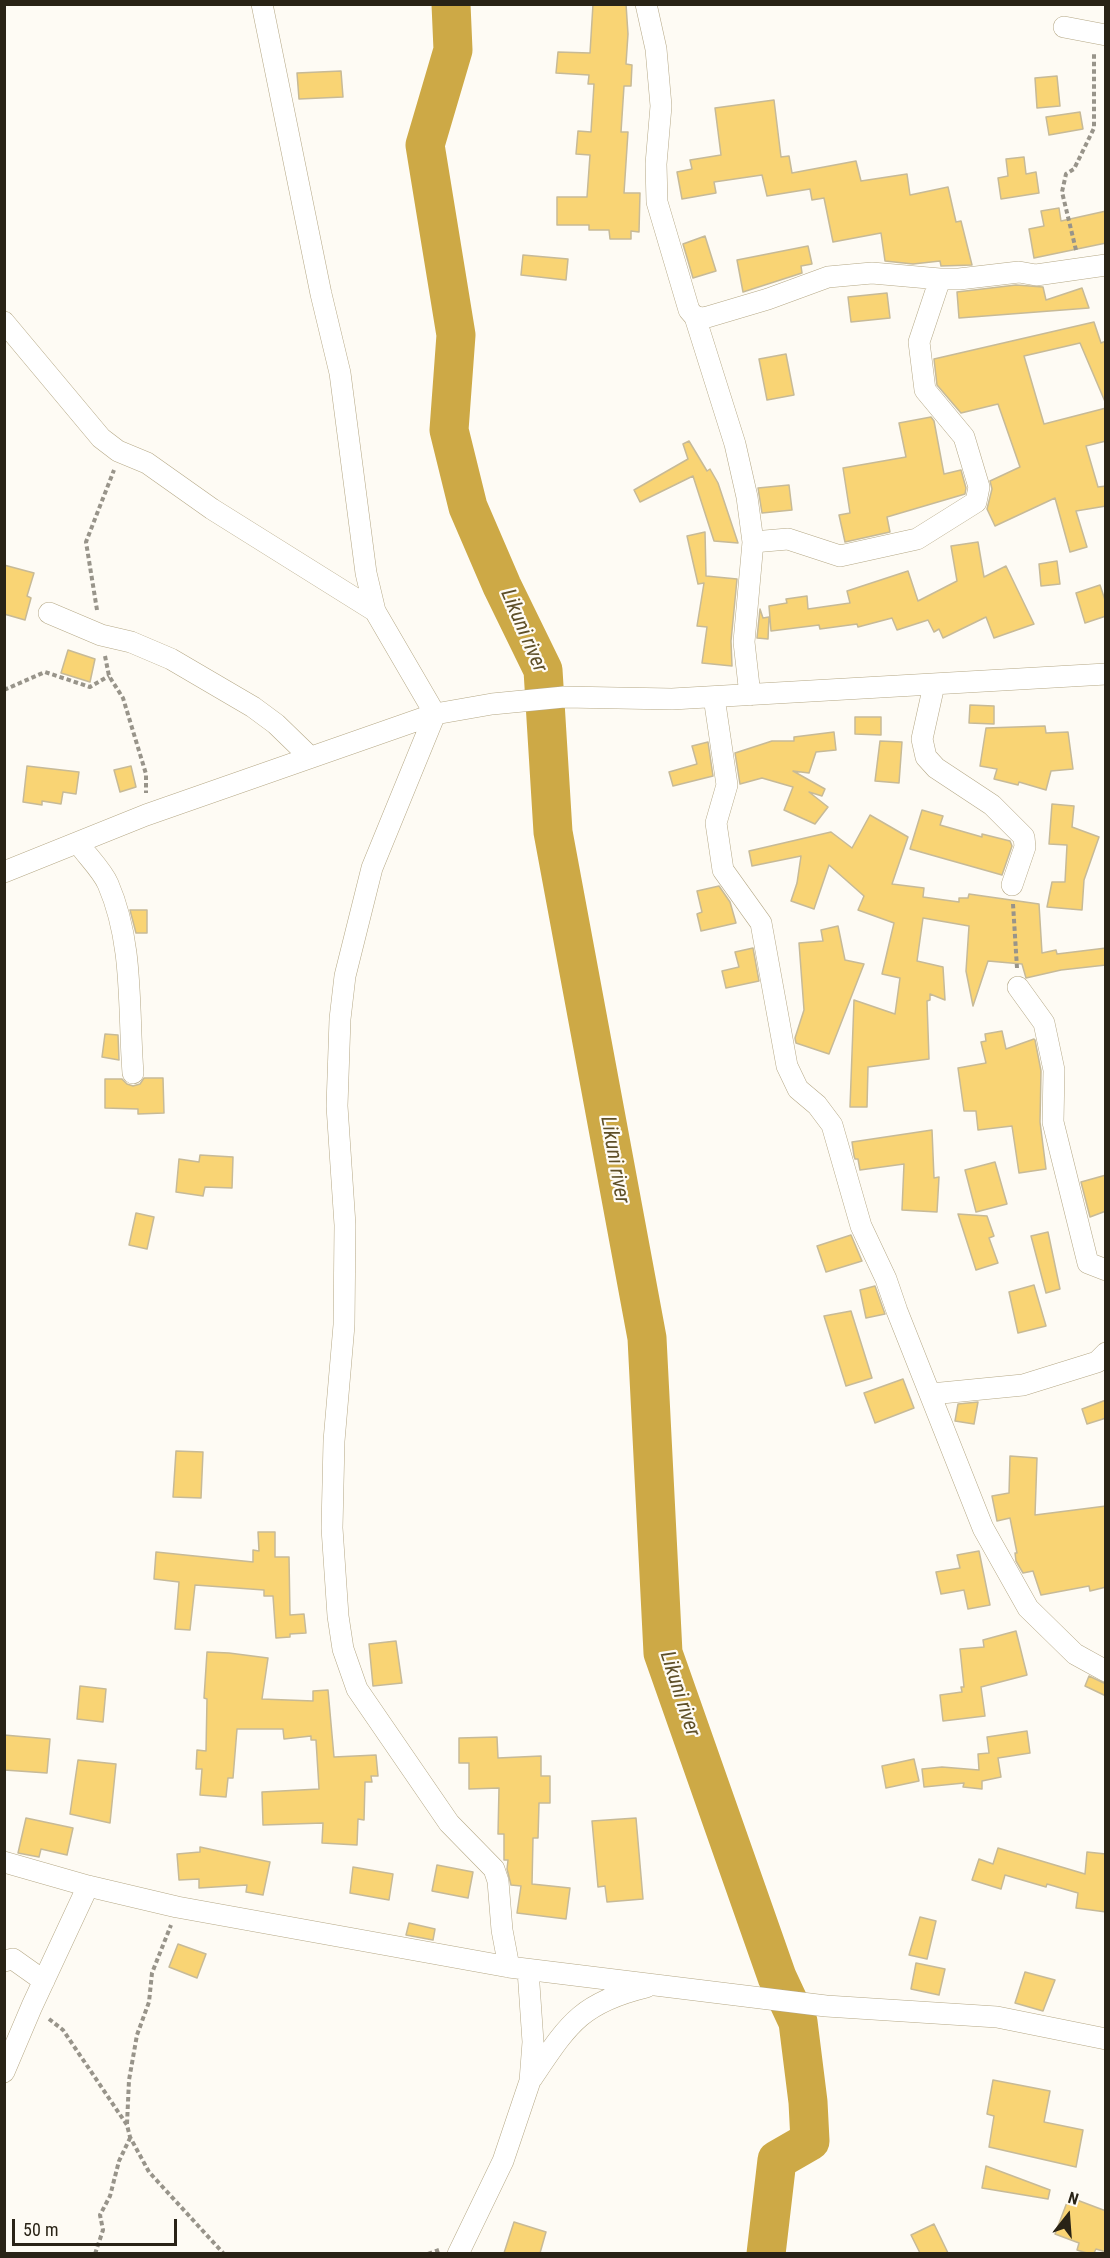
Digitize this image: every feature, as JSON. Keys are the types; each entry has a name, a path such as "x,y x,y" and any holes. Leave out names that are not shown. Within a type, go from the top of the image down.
{"street":[{"path":"262,4 321,294 340,373 366,573 375,611 435,714"},
{"path":"646,4 656,49 661,106 657,202 688,310 695,317 735,444 747,497 753,542 744,642 750,695"},
{"path":"1064,27 1103,35"},
{"path":"695,317 704,318 768,299 828,277 872,273 940,279 1019,273 1036,275 1106,265"},
{"path":"753,542 788,539 840,556 917,539 976,502 979,487 964,437 925,390 919,342 940,279"},
{"path":"4,322 101,438 118,451 147,463 204,504 375,611"},
{"path":"49,613 171,659 253,706 276,724 310,757"},
{"path":"4,872 146,815 435,714 525,700 564,697 672,699 1106,675"},
{"path":"934,685 922,739 926,757 936,768 992,805 1024,837 1025,847 1012,885"},
{"path":"714,697 727,785 716,823 723,870 761,923 787,1066 798,1089 817,1105 832,1125 861,1226 886,1279 983,1528 1028,1608 1075,1654 1106,1671"},
{"path":"435,714 372,868 345,976 340,1019 337,1106 345,1225 344,1325 334,1441 334,1550 338,1616 343,1649 357,1689 449,1823 494,1869 498,1881 502,1930 518,1969 533,2042 530,2081"},
{"path":"78,843 107,882 123,930 129,982 133,1073"},
{"path":"1018,987 1044,1023 1054,1070 1053,1122 1088,1263 1106,1270"},
{"path":"931,1394 1023,1385 1097,1362 1106,1353"},
{"path":"4,1862 88,1886 177,1907 518,1969 805,2003 997,2017 1106,2039"},
{"path":"4,2072 88,1886"},
{"path":"4,1961 13,1959 44,1981"},
{"path":"458,2253 502,2161 530,2081 561,2035 584,2012 624,1992 658,1984"}],"path":[{"path":"1081,268 1062,192 1066,174 1074,168 1094,128 1094,48 1103,35"},
{"path":"4,690 45,672 90,687 109,676"},
{"path":"1012,885 1018,987"},
{"path":"177,1907 153,1973 149,2002 137,2035 129,2079 127,2125 130,2137 149,2172 224,2253"},
{"path":"32,2006 63,2030 127,2125"},
{"path":"95,2253 104,2230 100,2215 110,2196 119,2161 130,2137"}],"building":[{"path":"593,4 626,4 628,34 626,64 632,65 631,86 624,86 621,132 628,132 624,193 640,193 639,232 631,231 631,239 610,239 609,230 589,230 589,225 557,225 557,197 587,197 590,155 576,154 578,131 591,132 594,84 588,84 589,75 556,73 558,52 590,53"},
{"path":"341,71 343,97 299,99 297,73"},
{"path":"1057,76 1060,106 1037,108 1035,78"},
{"path":"774,100 781,157 789,156 792,173 856,161 861,181 907,174 910,195 948,187 956,222 961,221 972,265 941,266 940,261 913,264 885,261 881,233 833,242 824,198 812,200 810,189 767,196 762,175 714,182 716,193 682,199 677,172 692,169 690,160 721,155 715,108"},
{"path":"1080,112 1083,129 1049,135 1046,117"},
{"path":"1024,157 1026,174 1036,172 1039,193 1001,199 998,178 1008,176 1006,159"},
{"path":"1059,208 1061,221 1106,211 1106,243 1034,258 1029,229 1044,226 1041,211"},
{"path":"705,236 716,271 693,278 683,244"},
{"path":"808,246 812,264 801,266 802,273 743,292 737,260"},
{"path":"523,255 568,259 566,280 521,275"},
{"path":"1016,285 1043,287 1046,300 1082,288 1089,308 959,318 957,292"},
{"path":"887,293 890,318 851,322 848,297"},
{"path":"1094,322 1101,343 1106,341 1106,404 1080,343 1024,356 1044,424 1106,408 1106,441 1086,446 1098,487 1106,486 1106,506 1076,511 1087,547 1070,552 1055,498 995,526 987,509 992,489 990,481 1020,467 998,404 961,413 937,385 934,359"},
{"path":"786,354 794,395 767,400 759,359"},
{"path":"931,417 934,421 944,474 961,470 966,488 965,494 887,517 890,532 845,542 839,515 850,513 843,468 906,457 899,423"},
{"path":"689,441 707,471 710,469 718,483 738,543 714,541 693,476 640,502 634,490 688,459 683,444"},
{"path":"789,485 792,510 762,513 758,488"},
{"path":"705,532 706,576 737,579 731,641 732,666 702,663 707,627 697,626 704,583 698,584 687,536"},
{"path":"978,542 984,577 1006,566 1034,624 994,638 986,617 943,638 939,629 934,632 928,620 897,630 892,618 858,627 857,624 820,629 819,625 771,631 769,606 787,603 786,599 807,596 808,609 850,603 847,591 908,571 918,601 957,581 951,546"},
{"path":"1057,561 1060,584 1041,586 1039,564"},
{"path":"4,565 34,573 27,596 31,598 25,620 4,614"},
{"path":"1100,585 1106,603 1106,616 1085,623 1076,593"},
{"path":"760,609 763,618 769,617 768,639 757,638"},
{"path":"68,650 95,659 90,682 61,673"},
{"path":"970,705 994,706 994,724 969,723"},
{"path":"855,717 881,717 881,735 855,734"},
{"path":"1045,726 1046,733 1068,732 1073,769 1051,771 1046,790 1019,782 1018,785 994,779 997,769 980,766 986,728"},
{"path":"834,732 836,750 816,752 809,773 793,771 825,789 822,796 809,792 828,807 815,824 784,810 793,787 762,778 740,784 735,753 772,741 794,741 794,737"},
{"path":"880,741 902,742 899,783 875,781"},
{"path":"708,742 713,776 673,786 669,772 697,764 692,746"},
{"path":"27,766 79,772 76,794 63,792 61,804 42,801 42,805 23,802"},
{"path":"131,766 136,787 120,792 114,770"},
{"path":"1052,804 1074,806 1072,827 1099,837 1084,880 1082,910 1047,907 1052,882 1065,882 1067,845 1049,844"},
{"path":"922,810 943,816 940,825 982,837 982,834 1010,841 1012,846 1002,875 910,849"},
{"path":"870,815 908,837 892,884 924,888 923,897 959,902 959,898 968,898 969,894 1039,904 1042,953 1056,950 1057,954 1106,948 1106,965 1061,970 1026,978 1022,964 988,961 973,1006 966,971 969,926 923,918 917,961 943,967 945,1000 930,994 930,1000 927,1001 929,1059 868,1067 867,1107 850,1107 854,1000 895,1014 900,978 882,974 894,923 858,910 864,896 829,865 814,909 791,901 797,883 801,856 752,866 749,851 831,832 852,848"},
{"path":"719,886 730,902 736,923 701,931 697,914 702,912 697,891"},
{"path":"130,910 147,910 147,933 136,933"},
{"path":"838,926 845,960 864,964 829,1054 796,1043 795,1038 804,1010 799,943 823,941 821,930"},
{"path":"753,948 759,981 726,988 722,971 739,967 735,952"},
{"path":"1002,1031 1006,1049 1035,1040 1041,1071 1040,1122 1046,1169 1019,1173 1012,1126 978,1130 976,1111 964,1111 958,1068 986,1063 981,1042 986,1041 985,1034"},
{"path":"105,1034 118,1035 119,1060 102,1057"},
{"path":"144,1078 163,1078 164,1113 138,1114 138,1109 105,1108 105,1079 122,1079 133,1086 140,1084"},
{"path":"932,1130 934,1178 939,1177 937,1212 902,1210 904,1164 860,1170 858,1159 854,1156 852,1142"},
{"path":"200,1155 233,1157 232,1188 205,1187 203,1196 176,1192 179,1159 199,1162"},
{"path":"995,1162 1007,1204 976,1212 965,1170"},
{"path":"1106,1175 1106,1211 1090,1217 1081,1182"},
{"path":"136,1213 154,1217 147,1249 129,1245"},
{"path":"958,1214 987,1216 994,1236 989,1238 998,1263 976,1270"},
{"path":"1048,1232 1060,1289 1046,1293 1031,1236"},
{"path":"851,1235 862,1261 826,1272 817,1246"},
{"path":"1034,1285 1046,1326 1018,1333 1009,1292"},
{"path":"875,1286 885,1314 866,1318 860,1290"},
{"path":"851,1311 872,1378 846,1386 824,1316"},
{"path":"903,1379 914,1408 875,1423 864,1393"},
{"path":"1106,1400 1106,1418 1087,1424 1082,1409"},
{"path":"978,1402 974,1424 955,1421 958,1404"},
{"path":"176,1451 203,1452 201,1498 173,1497"},
{"path":"1010,1456 1037,1458 1035,1515 1106,1506 1106,1587 1090,1591 1089,1586 1041,1595 1033,1571 1023,1573 1016,1561 1015,1553 1017,1553 1010,1518 997,1521 992,1496 1009,1493"},
{"path":"258,1532 275,1532 275,1557 289,1557 290,1615 304,1614 306,1633 276,1638 273,1596 264,1596 264,1590 195,1585 190,1630 175,1629 179,1582 154,1579 156,1552 253,1562 253,1550 259,1551"},
{"path":"979,1551 990,1605 968,1609 964,1590 941,1594 936,1572 960,1568 957,1555"},
{"path":"1016,1631 1027,1675 981,1687 985,1716 943,1721 940,1695 962,1692 961,1687 964,1687 960,1649 984,1647 983,1640"},
{"path":"396,1641 402,1683 373,1686 369,1644"},
{"path":"207,1652 268,1658 262,1699 313,1701 313,1691 328,1690 334,1757 376,1755 378,1776 371,1776 372,1782 365,1782 364,1820 358,1819 357,1845 322,1843 323,1823 263,1825 262,1792 319,1789 316,1740 311,1740 311,1736 284,1739 283,1729 237,1729 233,1778 228,1778 226,1797 200,1795 202,1769 196,1769 197,1750 206,1751 207,1699 204,1698"},
{"path":"1089,1676 1106,1684 1106,1696 1085,1686"},
{"path":"80,1686 106,1689 103,1722 77,1719"},
{"path":"1027,1731 1030,1753 998,1758 1001,1777 982,1781 982,1789 963,1787 964,1783 924,1787 922,1769 942,1767 979,1770 978,1754 989,1753 987,1737"},
{"path":"4,1735 50,1739 47,1773 4,1770"},
{"path":"497,1737 498,1758 541,1756 541,1776 550,1776 550,1803 539,1803 538,1838 533,1838 532,1884 570,1888 566,1919 517,1913 521,1886 511,1885 507,1869 508,1860 504,1860 504,1834 498,1834 499,1788 469,1789 469,1763 459,1763 459,1738"},
{"path":"914,1759 919,1781 886,1788 882,1766"},
{"path":"78,1760 116,1764 110,1823 70,1814"},
{"path":"26,1818 73,1828 67,1855 41,1849 39,1857 18,1853"},
{"path":"636,1818 643,1899 607,1902 605,1886 598,1887 592,1821"},
{"path":"200,1847 270,1862 263,1895 246,1892 247,1885 199,1888 199,1879 179,1880 177,1854 200,1852"},
{"path":"998,1848 1085,1874 1087,1852 1106,1854 1106,1912 1076,1908 1078,1893 1047,1884 1046,1887 1005,1875 1001,1889 972,1880 979,1859 993,1864"},
{"path":"437,1865 473,1872 468,1898 432,1891"},
{"path":"353,1867 393,1874 389,1900 350,1893"},
{"path":"920,1917 936,1921 927,1959 909,1955"},
{"path":"409,1923 435,1929 433,1940 406,1935"},
{"path":"178,1944 206,1954 197,1978 169,1967"},
{"path":"916,1963 945,1969 939,1995 911,1989"},
{"path":"1025,1972 1055,1980 1043,2011 1015,2003"},
{"path":"993,2080 1050,2091 1044,2122 1083,2130 1076,2167 989,2147 994,2116 987,2114"},
{"path":"986,2166 1050,2190 1048,2199 982,2188"},
{"path":"1069,2197 1106,2211 1106,2252 1096,2249 1094,2253 1087,2253 1077,2250 1079,2243 1055,2234"},
{"path":"514,2222 546,2232 540,2253 504,2253"},
{"path":"934,2224 948,2253 920,2253 911,2235"}],"waterway":[{"name":"Likuni river","path":"451,4 453,50 425,145 456,335 449,430 468,507 502,586 543,670 553,832 647,1338 663,1653 777,1977 798,2022 808,2102 810,2141 777,2160 766,2254"}]}
